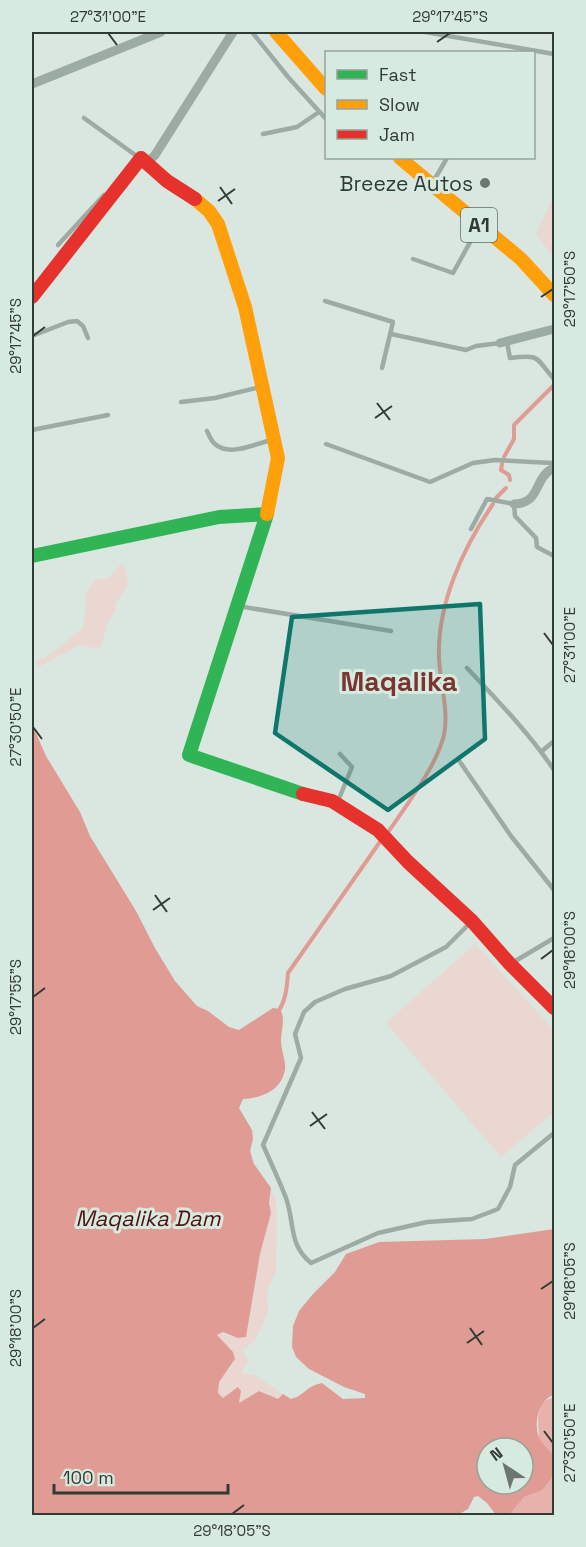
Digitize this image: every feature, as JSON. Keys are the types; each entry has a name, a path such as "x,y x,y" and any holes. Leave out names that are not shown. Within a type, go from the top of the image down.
{"street":[{"path":"32,84 161,32"},
{"path":"32,297 128,175 155,155 233,32"},
{"path":"276,32 325,87"},
{"name":"A1","path":"401,159 521,258 555,295"},
{"path":"144,161 171,184 213,213 218,224 245,308 278,458 267,514 189,756 289,791 336,804 387,837 408,862 472,921 510,964 555,1008"},
{"path":"504,343 555,329"},
{"path":"514,504 524,504 532,498 541,478 546,472 555,468"},
{"path":"32,556 219,517 267,514"}],"lane":[{"path":"252,32 325,117"},
{"path":"425,32 436,32 555,54"},
{"path":"263,134 297,127 319,112"},
{"path":"84,118 144,161"},
{"path":"432,184 446,159"},
{"path":"58,245 122,177 128,175"},
{"path":"413,260 453,273 480,226"},
{"path":"325,301 393,322 382,368"},
{"path":"32,336 68,322 77,321 83,326 88,338"},
{"path":"391,334 466,350 476,346 504,343 510,358 530,355 540,360 555,379"},
{"path":"181,402 215,398 263,386"},
{"path":"32,430 108,415"},
{"path":"207,431 215,444 224,448 235,449 273,439"},
{"path":"326,444 430,482 473,463 495,460 552,463 555,468"},
{"path":"471,529 487,499 514,504 515,516 536,538 537,547 555,556"},
{"path":"236,606 391,630"},
{"path":"467,669 542,751 555,770"},
{"path":"542,751 555,741"},
{"path":"336,804 352,767 340,754"},
{"path":"460,762 511,836 555,890"},
{"path":"472,921 446,947 391,976 345,989 315,1002 304,1012 295,1034 301,1058 263,1145 287,1201 294,1241 301,1255 310,1263 378,1233 427,1222 472,1219 498,1209 510,1187 515,1166 555,1133"},
{"path":"510,964 555,938"}],"highlighted area":[{"path":"480,604 485,739 388,810 275,733 292,617"}],"shaded area":[{"path":"554,194 554,257 536,235"},
{"path":"122,563 128,585 116,603 115,613 107,625 99,649 80,645 38,667 34,660 44,659 82,629 87,591 96,580 108,578"},
{"path":"475,944 554,1030 554,1112 501,1157 386,1023"},
{"path":"271,1188 276,1202 276,1271 270,1284 267,1297 268,1311 263,1325 254,1341 242,1351 249,1361 241,1373 255,1375 283,1394 278,1399 258,1391 239,1403 241,1391 238,1387 223,1399 218,1393 219,1382 235,1359 217,1334 223,1332 229,1336 246,1336 260,1254 271,1213 269,1203"},
{"path":"554,1397 554,1515 509,1516 516,1500 535,1496 535,1467 540,1458 538,1417 542,1402"}],"water":[{"name":"Maqalika Dam","path":"32,724 46,756 80,812 90,836 175,981 197,1006 208,1011 229,1027 239,1030 273,1008 280,1009 282,1013 281,1044 285,1066 283,1077 270,1092 243,1099 239,1108 252,1130 253,1139 250,1151 254,1164 271,1188 269,1203 271,1213 260,1254 246,1337 238,1338 223,1332 217,1335 233,1352 235,1359 219,1382 218,1393 223,1398 238,1387 241,1391 239,1403 259,1391 278,1399 283,1394 291,1399 312,1386 322,1383 343,1399 365,1398 365,1394 344,1387 309,1369 296,1357 292,1347 293,1326 299,1311 335,1272 346,1254 379,1242 485,1239 554,1229 554,1395 548,1398 540,1408 537,1429 541,1441 554,1456 554,1471 542,1490 535,1493 535,1436 475,1436 475,1496 478,1496 474,1497 468,1509 456,1516 32,1515"},
{"name":"Maqalika Dam","path":"478,1496 527,1496 509,1515 496,1515"}],"waterway":[{"path":"504,457 514,439 514,425 553,386"},
{"path":"502,464 501,470 509,475 510,480"},
{"path":"496,498 506,488"},
{"path":"389,831 435,760 444,735 445,707 439,658 442,617 462,558 493,504"},
{"path":"277,1013 284,999 288,973 382,839"}],"traffic: fast":[{"path":"32,556 219,517 267,514 189,755 303,794"}],"traffic: slow":[{"path":"276,32 325,88"},
{"path":"401,159 521,259 554,295"},
{"path":"195,199 209,211 218,224 245,307 278,458 267,514"}],"traffic: jam":[{"path":"32,297 141,158 167,181 195,199"},
{"path":"303,794 332,801 378,830 408,862 472,921 510,964 554,1008"}],"place":[{"name":"Breeze Autos","path":"485,183"}],"district":[{"name":"Maqalika","path":"399,681"}]}
